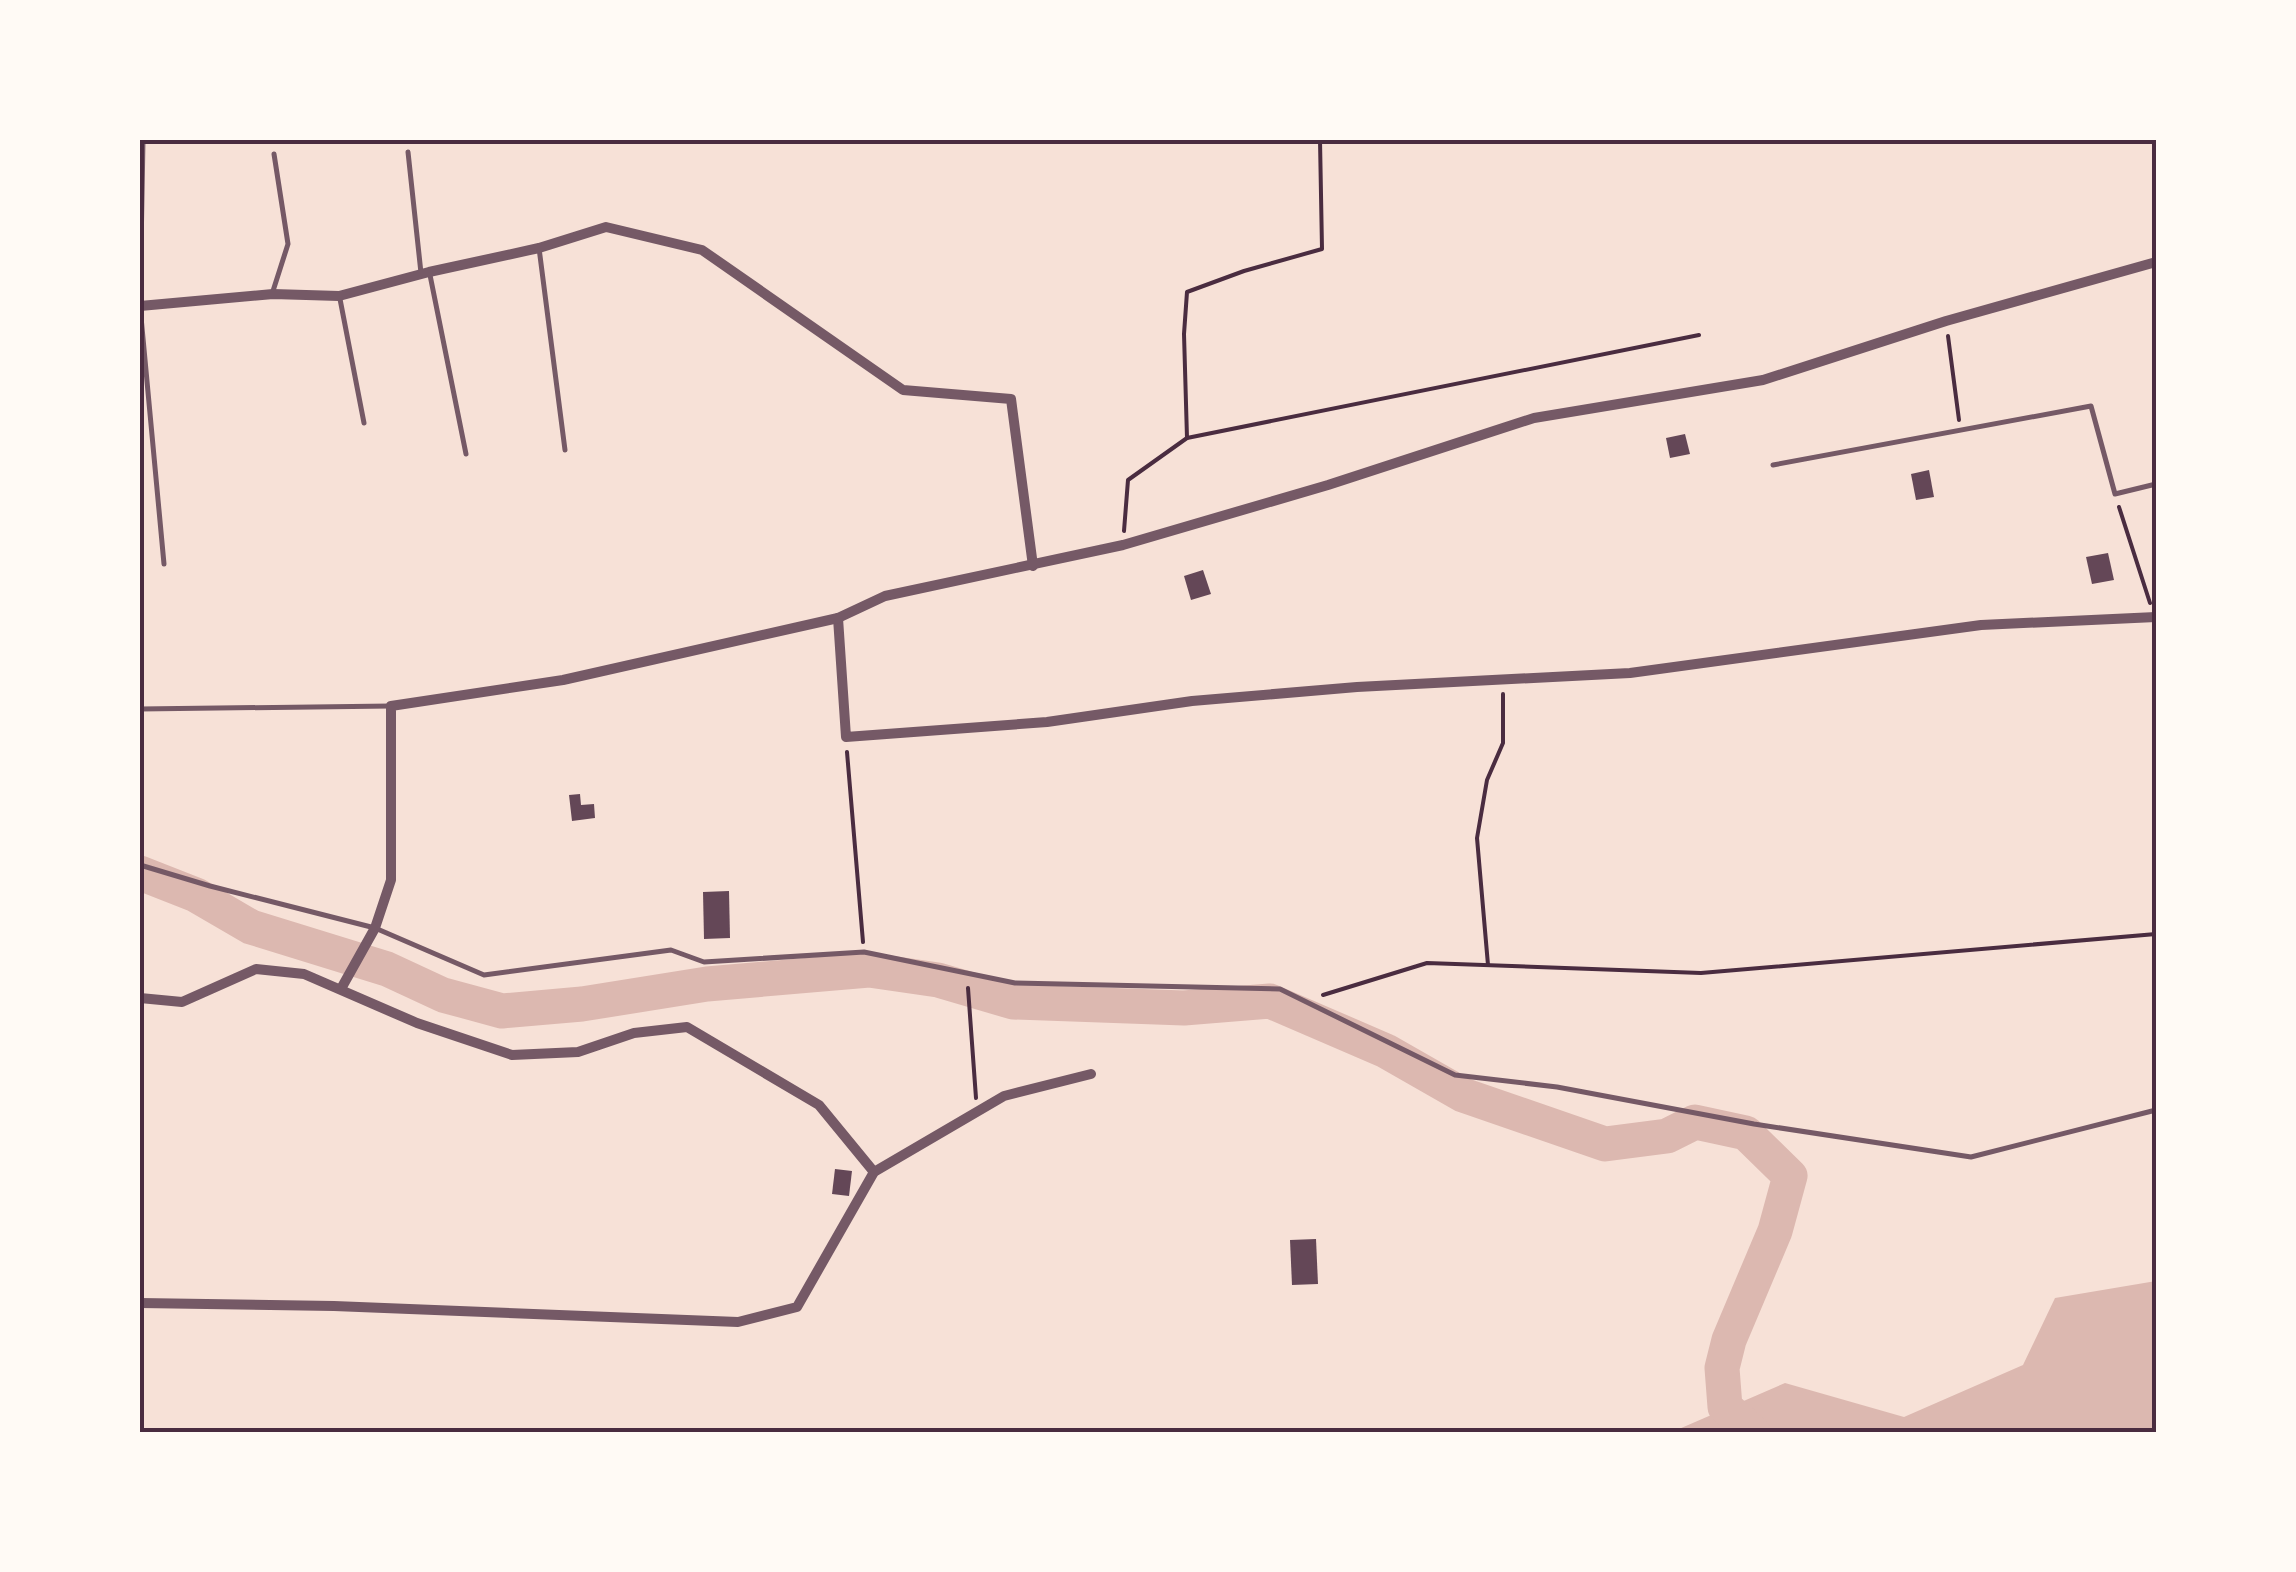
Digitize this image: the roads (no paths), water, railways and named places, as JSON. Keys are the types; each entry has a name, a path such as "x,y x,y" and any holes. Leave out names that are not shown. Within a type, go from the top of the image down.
{"street":[{"path":"140,306 272,294 339,296 539,248 606,227 702,250 903,390 1010,399 1032,566"},
{"path":"342,988 375,928 392,880 391,706 563,680 838,618 884,596 1123,546 1534,418 1763,380 1946,321 2156,262"},
{"path":"838,618 846,737 1047,722 1192,701 1357,686 1630,673 1981,626 2155,617"},
{"path":"140,998 182,1002 256,969 304,974 417,1023 512,1054 578,1052 634,1033 687,1027 819,1105 874,1172"},
{"path":"140,1303 334,1306 738,1322 797,1307 874,1172 1004,1096 1090,1074"}],"lane":[{"path":"143,140 140,306 164,564"},
{"path":"408,152 425,274 466,454"},
{"path":"272,294 288,244 274,154"},
{"path":"539,248 565,450"},
{"path":"339,296 364,422"},
{"path":"1772,465 2091,406 2115,494 2156,484"},
{"path":"140,708 391,706"},
{"path":"140,865 375,928 484,976 671,950 704,962 864,952 1016,983 1280,989 1455,1074 1557,1087 1754,1124 1971,1157 2156,1110"}],"waterway":[{"path":"140,873 196,895 251,927 387,969 443,995 502,1011 582,1004 707,984 869,970 938,980 1013,1002 1184,1008 1270,1001 1386,1051 1463,1095 1605,1144 1667,1136 1695,1122 1746,1133 1790,1176 1775,1231 1729,1340 1722,1368 1725,1407 1753,1432"}]}
